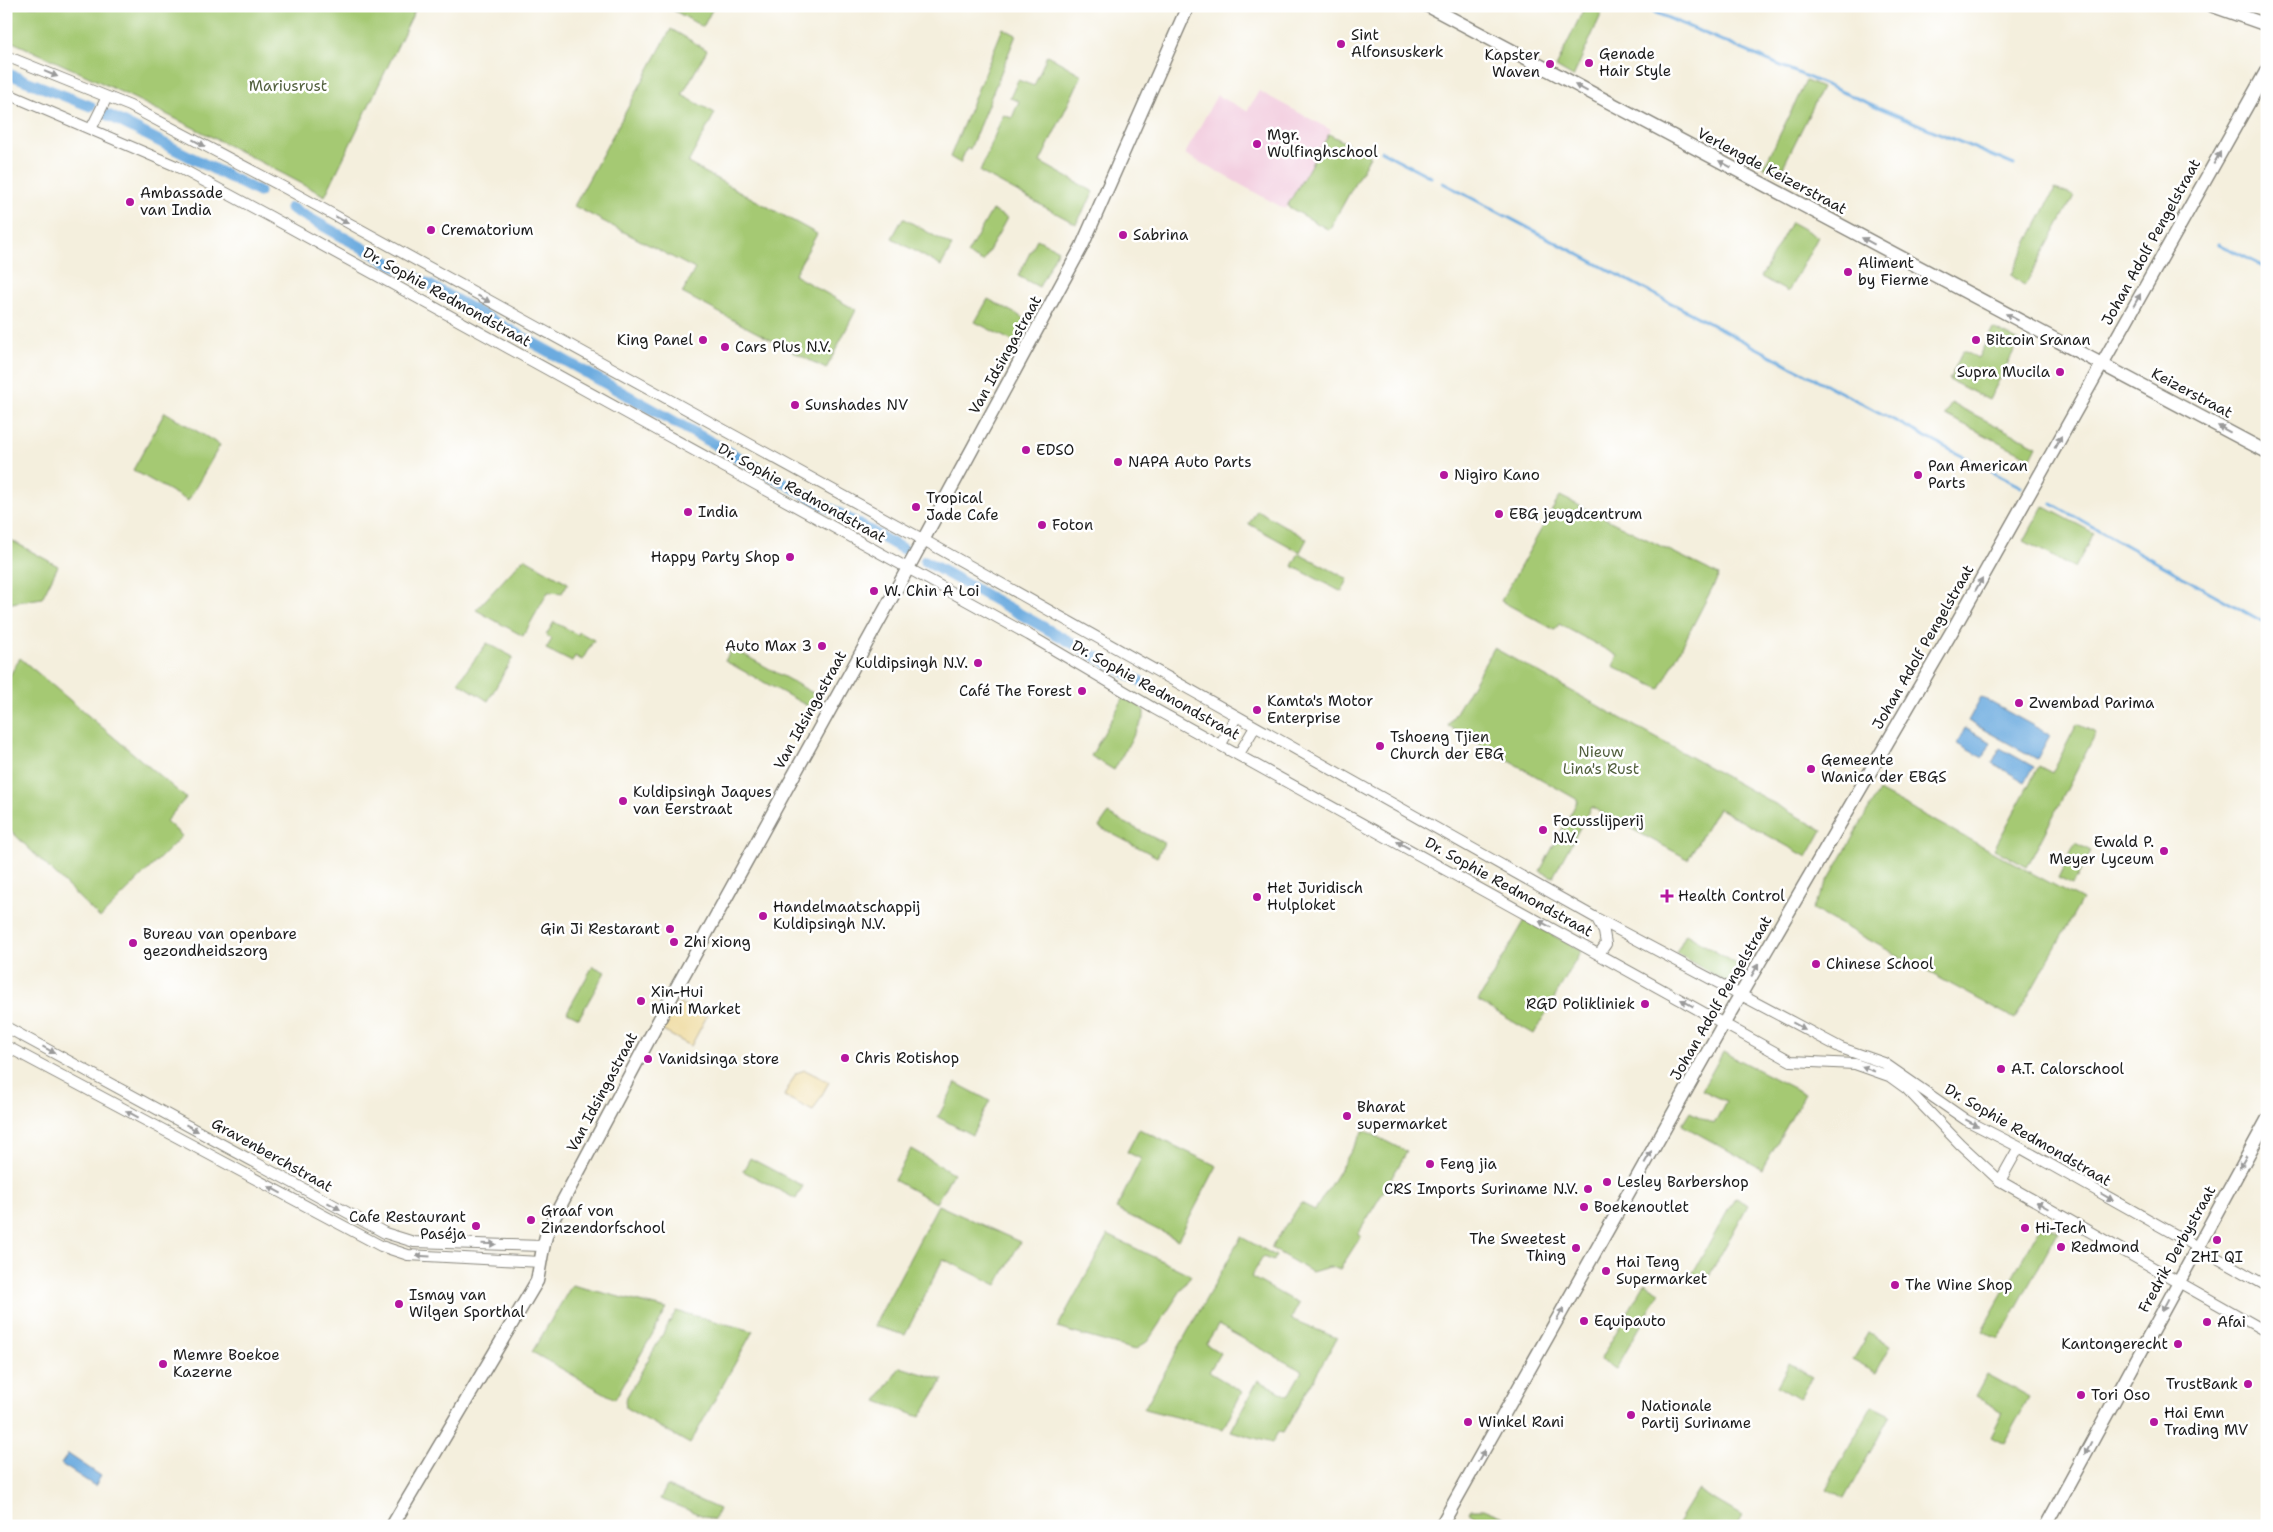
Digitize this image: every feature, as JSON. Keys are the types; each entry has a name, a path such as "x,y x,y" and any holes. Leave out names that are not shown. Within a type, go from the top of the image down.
{"main road":[{"name":"Van Idsingastraat","path":"392,1526 537,1281 542,1246 549,1227 664,1011 908,568 1082,246 1188,6"},
{"name":"Verlengde Keizerstraat","path":"1428,6 2102,364"},
{"path":"2214,6 2267,25"},
{"name":"Johan Adolf Pengelstraat","path":"1442,1526 1724,1023 1955,626 2267,70"},
{"name":"Keizerstraat","path":"2102,364 2267,452"},
{"name":"Fredrik Derbystraat","path":"2046,1526 2267,1120"}],"street":[{"name":"Dr. Sophie Redmondstraat","path":"6,56 130,106 285,188 922,540 1596,918 1840,1048 1884,1063 1966,1120 2019,1147 2196,1248 2267,1286"},
{"name":"Dr. Sophie Redmondstraat","path":"6,92 176,166 1029,635 1154,708 1791,1061 1854,1064 1889,1076 1907,1090 1960,1144 2000,1181 2177,1283 2267,1332"},
{"path":"91,129 107,97"},
{"path":"1221,744 1236,716"},
{"path":"1239,754 1255,727"},
{"path":"1596,918 1604,932 1606,944 1600,954"},
{"name":"Gravenberchstraat","path":"6,1027 385,1233 414,1242 542,1246"},
{"name":"Gravenberchstraat","path":"6,1046 380,1246 408,1255 541,1262"},
{"path":"1922,1105 1931,1096"},
{"path":"2000,1181 2019,1147"}],"shaded area":[{"name":"Mgr. Wulfinghschool","path":"1259,91 1331,130 1285,209 1185,154 1217,95 1247,111"}],"green space":[{"name":"Mariusrust","path":"6,6 417,6 325,196 167,115 6,39"},
{"path":"666,6 714,6 703,27"},
{"path":"1585,6 1605,6 1573,77 1556,67"},
{"path":"1003,28 1016,35 970,149 967,148 960,163 950,157"},
{"path":"671,29 707,50 682,95 715,113 688,163 817,234 794,275 856,310 826,369 682,293 695,269 574,206"},
{"path":"1047,55 1082,75 1040,162 1094,192 1076,224 980,172 1003,115 1012,118 1019,101 1010,98 1018,80 1034,86"},
{"path":"1806,81 1822,88 1779,175 1764,167"},
{"path":"1329,134 1370,156 1329,230 1287,206"},
{"path":"2055,189 2074,196 2025,286 2011,275"},
{"path":"992,210 1007,218 983,262 967,254"},
{"path":"903,218 952,246 941,266 892,238"},
{"path":"1791,222 1818,237 1788,292 1761,277"},
{"path":"1037,239 1058,250 1039,287 1018,276"},
{"path":"988,299 1031,322 1018,344 975,322"},
{"path":"1993,328 2019,341 1989,400 1949,380 1963,351 1978,358"},
{"path":"1951,403 2037,446 2031,458 1945,415"},
{"path":"165,412 220,445 188,501 133,470"},
{"path":"1560,496 1719,575 1660,689 1613,666 1618,656 1559,624 1555,630 1501,601"},
{"path":"2043,506 2094,533 2075,568 2024,541"},
{"path":"1257,510 1307,539 1300,552 1249,524"},
{"path":"7,538 58,566 42,598 6,604"},
{"path":"1299,553 1348,579 1342,592 1292,566"},
{"path":"524,558 568,583 562,593 548,592 523,636 476,610"},
{"path":"554,622 578,635 579,632 594,640 582,660 575,656 572,662 546,649 552,639 546,635"},
{"path":"487,643 513,657 488,701 458,682"},
{"path":"732,648 822,698 815,710 725,661"},
{"name":"Nieuw Lina's Rust","path":"1494,648 1822,830 1807,857 1718,808 1688,859 1591,807 1553,877 1540,871 1578,800 1448,726"},
{"path":"20,658 186,798 166,821 182,836 100,918 6,826 6,682"},
{"path":"1124,697 1139,705 1144,711 1144,717 1114,770 1091,756"},
{"path":"2077,724 2096,733 2027,867 1994,849 2039,766 2052,773"},
{"path":"1879,791 2082,900 2015,1019 1812,909"},
{"path":"1108,814 1164,843 1157,857 1099,827"},
{"path":"2075,843 2091,851 2073,885 2058,878"},
{"path":"1525,920 1581,951 1534,1034 1478,1001"},
{"path":"1686,934 1743,968 1733,986 1676,953"},
{"path":"593,966 605,972 579,1018 567,1012"},
{"path":"1723,1052 1805,1094 1762,1169 1682,1125 1690,1112 1714,1124 1726,1101 1702,1090"},
{"path":"956,1083 990,1101 972,1135 938,1117"},
{"path":"1139,1129 1217,1166 1178,1240 1116,1209 1141,1159 1127,1152"},
{"path":"1364,1130 1407,1152 1358,1234 1361,1236 1340,1269 1329,1267 1312,1272 1271,1248 1301,1203 1315,1210"},
{"path":"911,1149 953,1173 936,1203 894,1180"},
{"path":"750,1158 803,1186 796,1199 743,1171"},
{"path":"1735,1198 1748,1205 1704,1285 1690,1278"},
{"path":"938,1205 1020,1242 997,1285 943,1259 905,1335 874,1326"},
{"path":"2042,1224 2058,1232 1999,1339 1982,1330"},
{"path":"1108,1235 1191,1275 1148,1341 1135,1350 1057,1328"},
{"path":"1241,1237 1276,1256 1273,1261 1263,1257 1251,1277 1299,1304 1291,1319 1337,1338 1283,1433 1278,1432 1272,1443 1231,1431 1258,1380 1288,1396 1302,1371 1218,1325 1206,1344 1220,1353 1209,1372 1242,1392 1223,1429 1144,1409"},
{"path":"1645,1283 1660,1292 1616,1369 1600,1360"},
{"path":"572,1285 667,1309 615,1399 532,1352"},
{"path":"676,1311 753,1331 690,1444 626,1408 625,1400"},
{"path":"1868,1333 1891,1345 1876,1373 1852,1360"},
{"path":"1789,1364 1812,1377 1799,1399 1777,1386"},
{"path":"900,1367 943,1380 920,1417 877,1401"},
{"path":"1987,1374 2029,1397 2004,1443 1991,1436 2003,1412 1975,1396"},
{"path":"1872,1406 1890,1415 1844,1499 1826,1489"},
{"path":"667,1486 719,1509 714,1520 660,1499"},
{"path":"1698,1490 1742,1516 1736,1526 1676,1526"},
{"path":"1471,1509 1484,1509 1526,1526 1491,1526 1469,1512"}],"sand":[{"path":"681,1004 707,1016 691,1046 661,1030 674,1006"},
{"path":"805,1070 829,1082 813,1111 784,1096 796,1073"}],"water":[{"path":"1981,697 2050,735 2037,759 1968,721"},
{"path":"1965,728 1991,742 1983,758 1957,744"},
{"path":"2000,748 2034,767 2025,782 1992,763"},
{"path":"68,1454 101,1476 95,1486 61,1464"}],"waterway":[{"path":"1640,6 2014,165"},
{"path":"6,73 90,106"},
{"path":"108,115 259,192"},
{"path":"1381,151 1431,177"},
{"path":"1443,183 2021,487"},
{"path":"291,208 903,549"},
{"path":"2219,244 2267,268"},
{"path":"2052,504 2267,624"},
{"path":"925,561 1140,681"}],"place":[{"name":"Sint Alfonsuskerk","path":"1341,44"},
{"name":"Genade Hair Style","path":"1589,63"},
{"name":"Kapster Waven","path":"1550,64"},
{"name":"Mgr. Wulfinghschool","path":"1257,144"},
{"name":"Ambassade van India","path":"130,202"},
{"name":"Crematorium","path":"431,230"},
{"name":"Sabrina","path":"1123,235"},
{"name":"Aliment by Fierme","path":"1848,272"},
{"name":"King Panel","path":"703,340"},
{"name":"Bitcoin Sranan","path":"1976,340"},
{"name":"Cars Plus N.V.","path":"725,347"},
{"name":"Supra Mucila","path":"2060,372"},
{"name":"Sunshades NV","path":"795,405"},
{"name":"EDSO","path":"1026,450"},
{"name":"NAPA Auto Parts","path":"1118,462"},
{"name":"Nigiro Kano","path":"1444,475"},
{"name":"Pan American Parts","path":"1918,475"},
{"name":"Tropical Jade Cafe","path":"916,507"},
{"name":"India","path":"688,512"},
{"name":"EBG jeugdcentrum","path":"1499,514"},
{"name":"Foton","path":"1042,525"},
{"name":"Happy Party Shop","path":"790,557"},
{"name":"W. Chin A Loi","path":"874,591"},
{"name":"Auto Max 3","path":"822,646"},
{"name":"Kuldipsingh N.V.","path":"978,663"},
{"name":"Café The Forest","path":"1082,691"},
{"name":"Zwembad Parima","path":"2019,703"},
{"name":"Kamta's Motor Enterprise","path":"1257,710"},
{"name":"Tshoeng Tjien Church der EBG","path":"1380,746"},
{"name":"Gemeente Wanica der EBGS","path":"1811,769"},
{"name":"Kuldipsingh Jaques van Eerstraat","path":"623,801"},
{"name":"Focusslijperij N.V.","path":"1543,830"},
{"name":"Ewald P. Meyer Lyceum","path":"2164,851"},
{"name":"Health Control","path":"1667,896"},
{"name":"Het Juridisch Hulploket","path":"1257,897"},
{"name":"Handelmaatschappij Kuldipsingh N.V.","path":"763,916"},
{"name":"Gin Ji Restarant","path":"670,929"},
{"name":"Zhi xiong","path":"674,942"},
{"name":"Bureau van openbare gezondheidszorg","path":"133,943"},
{"name":"Chinese School","path":"1816,964"},
{"name":"Xin-Hui Mini Market","path":"641,1001"},
{"name":"RGD Polikliniek","path":"1645,1004"},
{"name":"Chris Rotishop","path":"845,1058"},
{"name":"Vanidsinga store","path":"648,1059"},
{"name":"A.T. Calorschool","path":"2001,1069"},
{"name":"Bharat supermarket","path":"1347,1116"},
{"name":"Feng jia","path":"1430,1164"},
{"name":"Lesley Barbershop","path":"1607,1182"},
{"name":"CRS Imports Suriname N.V.","path":"1588,1189"},
{"name":"Boekenoutlet","path":"1584,1207"},
{"name":"Graaf von Zinzendorfschool","path":"531,1220"},
{"name":"Cafe Restaurant Paséja","path":"476,1226"},
{"name":"Hi-Tech","path":"2025,1228"},
{"name":"ZHI QI","path":"2217,1240"},
{"name":"Redmond","path":"2061,1247"},
{"name":"The Sweetest Thing","path":"1576,1248"},
{"name":"Hai Teng Supermarket","path":"1606,1271"},
{"name":"The Wine Shop","path":"1895,1285"},
{"name":"Ismay van Wilgen Sporthal","path":"399,1304"},
{"name":"Equipauto","path":"1584,1321"},
{"name":"Afai","path":"2207,1322"},
{"name":"Kantongerecht","path":"2178,1344"},
{"name":"Memre Boekoe Kazerne","path":"163,1364"},
{"name":"TrustBank","path":"2248,1384"},
{"name":"Tori Oso","path":"2081,1395"},
{"name":"Nationale Partij Suriname","path":"1631,1415"},
{"name":"Winkel Rani","path":"1468,1422"},
{"name":"Hai Emn Trading MV","path":"2154,1422"}]}
